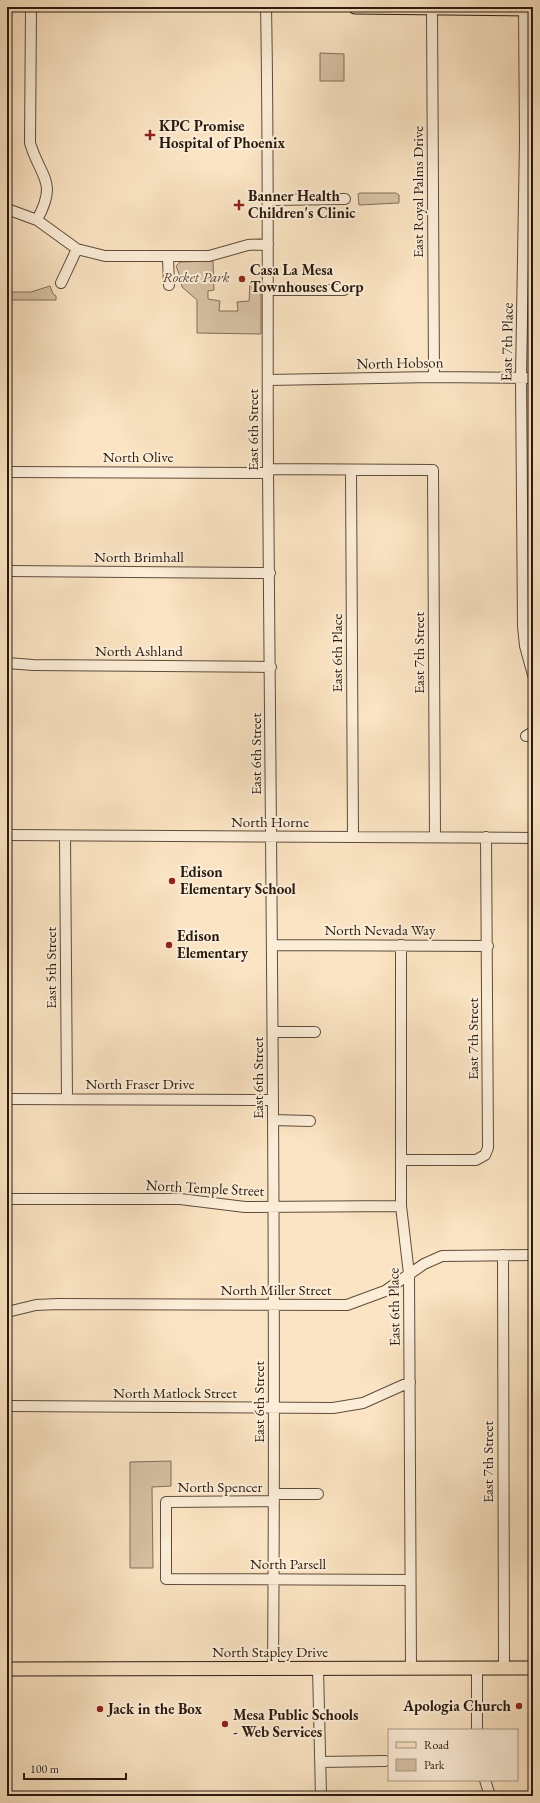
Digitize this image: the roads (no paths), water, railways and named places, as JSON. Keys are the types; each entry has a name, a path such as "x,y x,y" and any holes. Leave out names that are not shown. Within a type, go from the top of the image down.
{"main road":[{"path":"355,7 528,9"},
{"name":"North Stapley Drive","path":"7,1669 533,1668"}],"street":[{"path":"31,7 30,143 35,159 47,180 48,193 44,206 37,220"},
{"name":"East 6th Street","path":"266,7 269,200 268,471 273,945 273,1668"},
{"name":"East Royal Palms Drive","path":"432,8 434,377"},
{"name":"East 7th Place","path":"528,9 529,111 521,377 523,626 525,646 533,674"},
{"path":"269,200 345,199"},
{"path":"7,209 37,220 77,249 105,256 209,256 248,245 268,244"},
{"path":"61,283 77,249"},
{"path":"168,257 169,285"},
{"path":"268,290 344,290"},
{"name":"North Hobson","path":"268,380 434,377 533,378"},
{"name":"East 6th Place","path":"351,470 354,837"},
{"name":"North Olive","path":"7,472 433,470"},
{"name":"East 7th Street","path":"433,470 435,837"},
{"name":"North Brimhall","path":"7,571 270,573"},
{"name":"North Ashland","path":"7,663 33,665 271,667"},
{"name":"North Horne","path":"7,835 533,838"},
{"name":"East 5th Street","path":"66,836 66,1099"},
{"name":"East 7th Street","path":"401,1160 476,1160 487,1152 488,946 486,837"},
{"name":"North Nevada Way","path":"273,945 488,946"},
{"name":"East 6th Place","path":"400,946 401,1206 409,1274 411,1668"},
{"path":"273,1032 315,1032"},
{"name":"North Fraser Drive","path":"7,1099 273,1100"},
{"path":"273,1120 310,1121"},
{"name":"North Temple Street","path":"7,1199 180,1200 245,1207 401,1206"},
{"name":"East 7th Street","path":"502,1255 504,1668"},
{"name":"North Miller Street","path":"7,1312 36,1305 58,1304 347,1305 385,1291 424,1264 442,1256 533,1255"},
{"name":"North Matlock Street","path":"7,1406 274,1408 348,1407 363,1403 410,1382"},
{"name":"North Spencer","path":"166,1579 166,1502 274,1498 318,1494"},
{"name":"North Parsell","path":"166,1579 410,1580"},
{"path":"318,1668 321,1796"},
{"path":"477,1668 477,1729"},
{"path":"320,1762 385,1761"},
{"path":"485,1781 490,1796"}],"place":[{"name":"KPC Promise Hospital of Phoenix","path":"150,135"},
{"name":"Banner Health Children's Clinic","path":"239,205"},
{"name":"Casa La Mesa Townhouses Corp","path":"242,279"},
{"name":"Edison Elementary School","path":"172,881"},
{"name":"Edison Elementary","path":"169,945"},
{"name":"Apologia Church","path":"519,1706"},
{"name":"Jack in the Box","path":"100,1709"},
{"name":"Mesa Public Schools - Web Services","path":"225,1724"}],"park label":[{"name":"Rocket Park","path":"196,277"}]}
